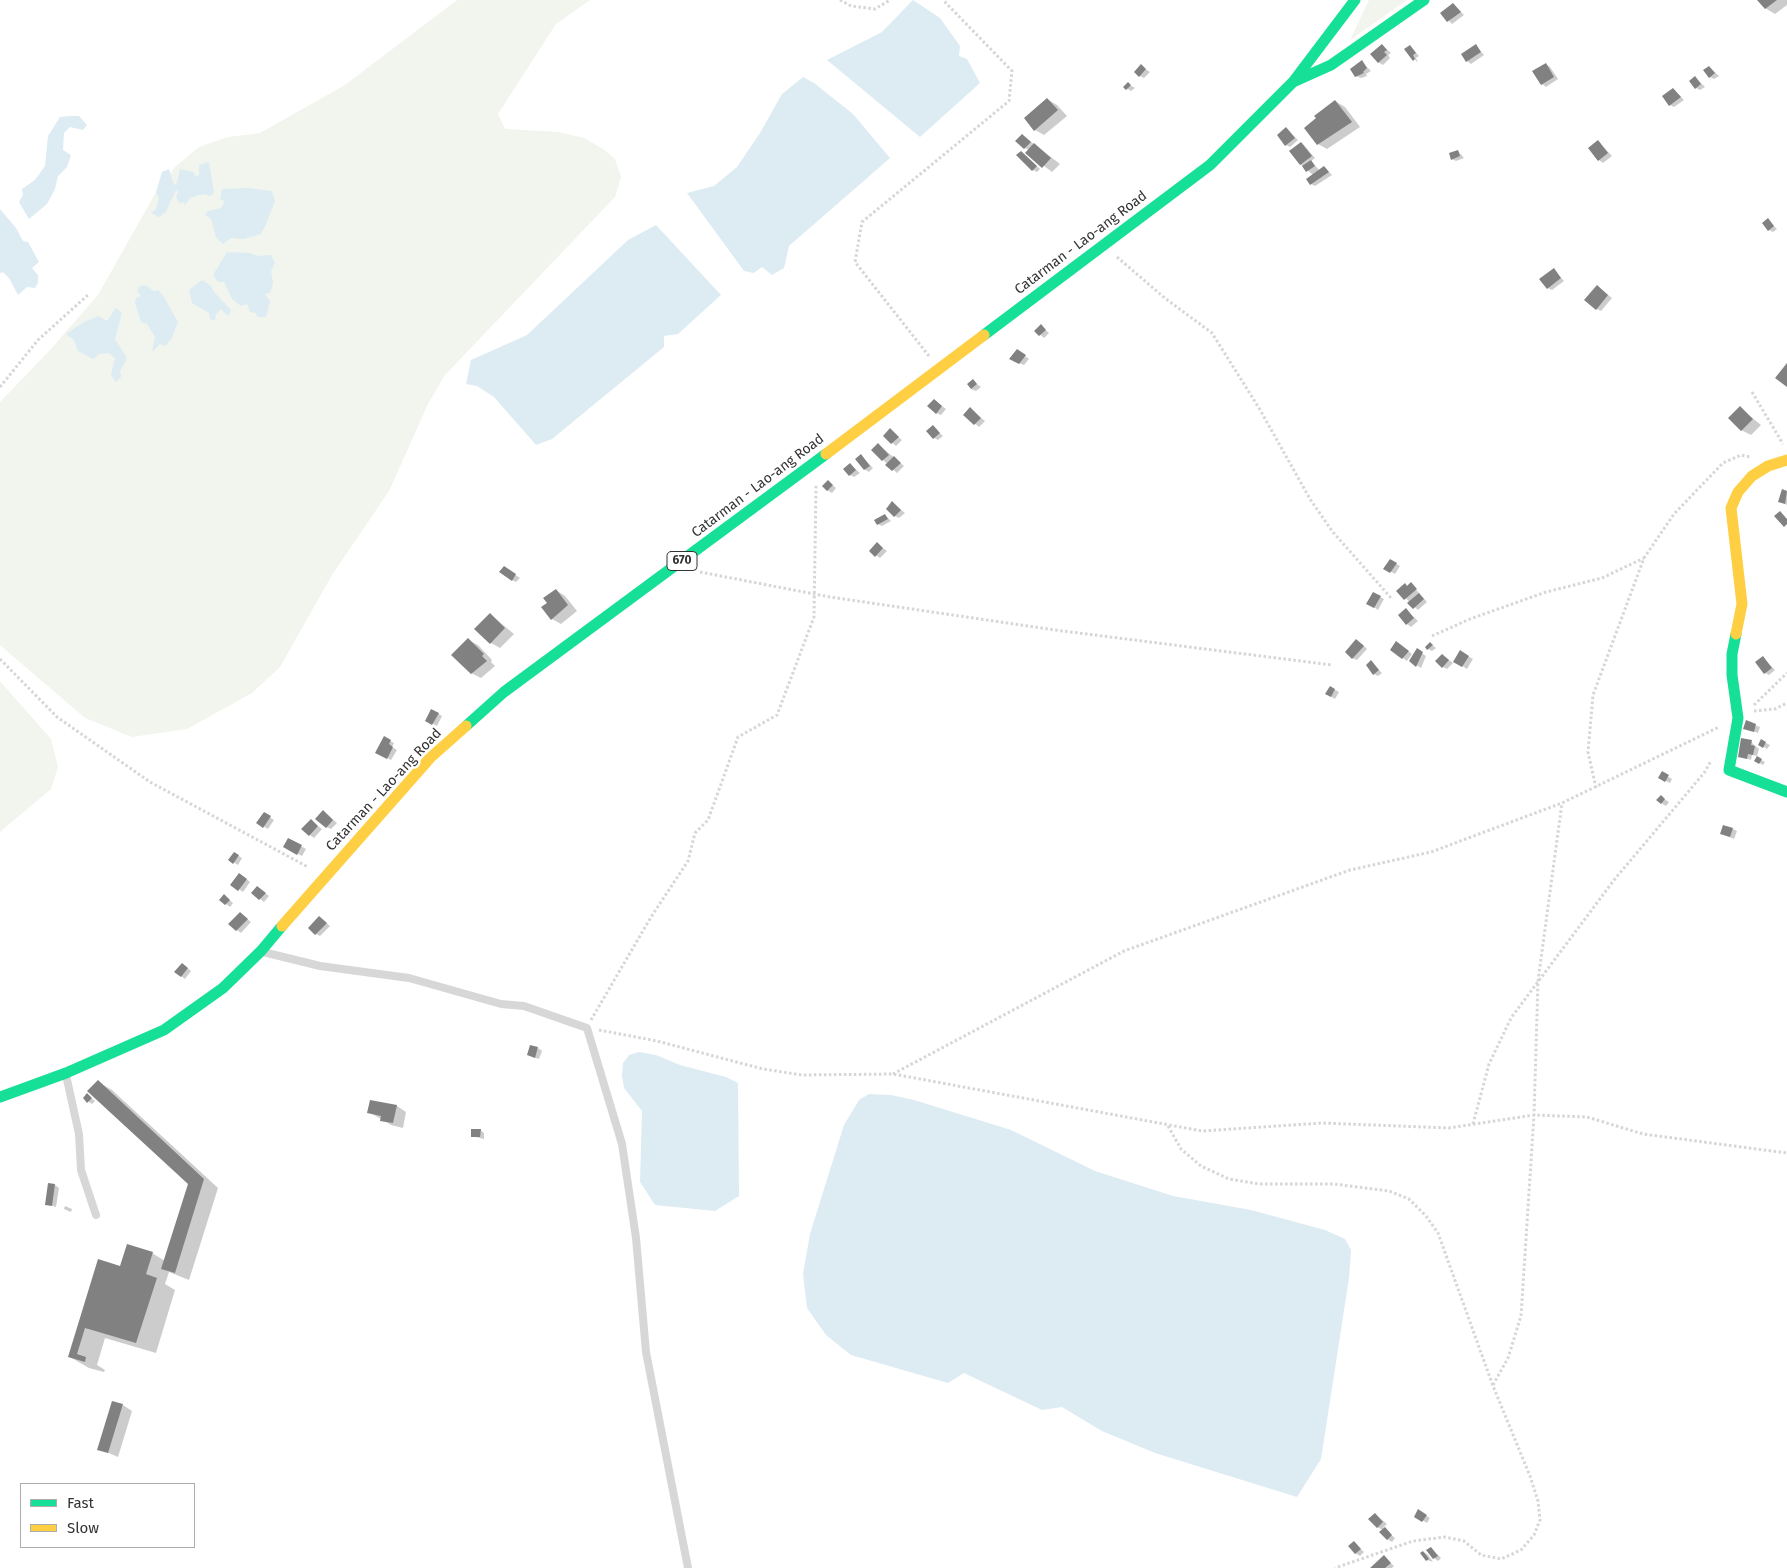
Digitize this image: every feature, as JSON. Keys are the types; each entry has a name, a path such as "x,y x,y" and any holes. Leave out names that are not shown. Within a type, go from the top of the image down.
{"main road":[{"name":"Catarman - Lao-ang Road","path":"0,1097 66,1073 164,1030 223,988 261,951 324,876 430,758 504,692 675,567 1210,165 1292,82 1355,0"},
{"path":"1292,82 1331,65 1367,42 1424,0"},
{"path":"1787,460 1768,466 1752,476 1738,492 1730,508 1732,528 1737,547 1742,604 1732,654 1732,675 1738,718 1728,770 1787,792"}],"lane":[{"path":"261,951 320,966 409,978 501,1004 524,1006 587,1028 622,1144 636,1238 646,1352 688,1568"},
{"path":"66,1073 79,1134 81,1170 96,1215"}],"path":[{"path":"840,0 851,6 875,9 890,0"},
{"path":"939,369 855,262 862,222 1009,101 1012,71 943,0"},
{"path":"1103,245 1166,299 1212,333 1259,408 1310,499 1327,523 1391,598"},
{"path":"0,387 38,340 89,294"},
{"path":"1752,392 1787,451"},
{"path":"1596,788 1588,752 1592,695 1644,558 1674,514 1723,463 1741,455 1753,457 1768,466"},
{"path":"816,461 814,617 777,715 738,737 708,820 695,833 688,861 651,917 587,1028 657,1041 763,1069 802,1075 893,1074 1108,1112 1168,1126 1202,1131 1230,1131 1322,1124 1448,1128 1534,1115 1587,1117 1643,1134 1787,1153"},
{"path":"1432,636 1470,619 1546,592 1602,578 1644,558"},
{"path":"675,567 814,595 1055,630 1332,665"},
{"path":"0,659 57,717 150,782 324,876"},
{"path":"1787,673 1748,711 1775,709 1787,703"},
{"path":"893,1074 1124,952 1350,870 1431,852 1562,803 1738,718"},
{"path":"1473,1124 1489,1064 1511,1018 1614,880 1704,773 1714,757"},
{"path":"1493,1386 1508,1358 1521,1316 1534,1115 1538,981 1562,803"},
{"path":"1168,1126 1181,1149 1201,1166 1230,1178 1259,1184 1334,1184 1389,1191 1409,1199 1426,1216 1438,1234 1493,1386 1530,1476 1538,1501 1540,1520 1534,1535 1521,1550 1501,1559 1481,1554 1464,1541 1445,1537 1413,1542 1335,1568"}],"shaded area":[{"path":"457,0 590,0 556,24 498,114 505,129 558,132 584,138 603,149 615,159 621,177 615,197 445,375 428,404 389,491 332,575 280,667 252,693 187,729 132,737 85,718 0,645 0,402 50,350 98,295 155,194 175,167 199,147 228,137 260,133 345,85"},
{"path":"913,0 940,18 960,46 959,56 967,59 980,83 920,137 827,60 882,32"},
{"path":"1369,0 1407,0 1350,40"},
{"path":"803,77 814,83 853,114 890,158 789,246 784,268 772,275 762,267 754,273 744,271 687,193 714,186 737,167 760,133 782,94"},
{"path":"79,116 87,125 83,130 70,127 64,133 63,150 71,155 67,167 58,176 55,189 47,204 29,219 19,202 23,195 22,189 35,180 45,166 48,136 60,117"},
{"path":"209,162 214,192 211,196 203,194 190,198 185,205 184,202 179,203 176,197 178,192 176,190 166,212 159,217 151,213 156,209 159,198 156,192 162,172 169,169 174,185 177,183 180,169 193,172 196,177 199,175 199,165"},
{"path":"247,188 272,191 275,201 266,224 261,234 243,239 231,238 223,244 216,237 211,219 205,215 208,211 221,208 225,201 220,199 222,189"},
{"path":"0,209 16,228 23,241 28,242 39,262 32,268 38,275 38,283 35,288 27,287 18,295 9,278 3,272 0,273"},
{"path":"656,225 721,295 678,334 664,336 664,347 552,439 536,445 494,397 477,386 466,384 471,360 527,335 628,240"},
{"path":"227,252 250,253 258,256 271,255 275,263 271,271 273,283 270,293 265,294 270,302 266,317 257,317 256,313 250,312 247,304 241,306 232,299 224,282 218,282 213,275"},
{"path":"202,280 211,286 214,292 231,310 228,316 221,309 216,314 215,320 212,320 209,313 192,303 189,290"},
{"path":"145,285 154,291 158,290 178,322 172,338 165,346 160,344 152,352 155,337 147,324 141,322 135,303 136,298 141,296 137,291 140,286"},
{"path":"116,308 122,313 115,339 127,358 120,371 121,377 116,382 111,375 115,358 109,353 99,354 93,359 78,351 74,340 66,334 84,322 99,316 107,321"},
{"path":"0,681 51,739 58,767 51,789 0,832"},
{"path":"639,1052 656,1055 680,1065 726,1077 738,1083 739,1196 715,1211 655,1205 640,1182 642,1111 624,1088 622,1076 623,1063 629,1055"},
{"path":"869,1094 891,1095 914,1100 1011,1130 1095,1171 1173,1196 1251,1210 1325,1230 1345,1239 1351,1250 1349,1278 1321,1459 1297,1497 1155,1453 1102,1431 1062,1407 1042,1410 964,1373 948,1383 851,1355 826,1335 807,1308 803,1274 810,1234 844,1125 859,1100"}],"building":[{"path":"1757,0 1777,0 1765,9"},
{"path":"1453,3 1461,12 1447,22 1440,13"},
{"path":"1382,44 1387,50 1384,52 1387,55 1378,63 1370,54"},
{"path":"1476,44 1481,52 1466,62 1461,54"},
{"path":"1410,45 1416,53 1413,55 1415,59 1413,61 1404,49"},
{"path":"1362,60 1367,68 1364,73 1355,77 1350,69"},
{"path":"1546,63 1554,77 1541,85 1532,71"},
{"path":"1141,64 1146,69 1139,77 1134,72"},
{"path":"1709,66 1715,73 1709,78 1703,70"},
{"path":"1695,76 1701,84 1695,89 1689,81"},
{"path":"1128,82 1131,85 1126,90 1123,87"},
{"path":"1673,88 1681,97 1669,106 1662,96"},
{"path":"1047,98 1058,110 1034,131 1024,118"},
{"path":"1335,100 1352,122 1317,145 1304,128 1316,118 1314,116"},
{"path":"1286,127 1295,138 1285,146 1277,135"},
{"path":"1022,134 1031,142 1024,149 1015,141"},
{"path":"1598,140 1608,153 1598,161 1588,148"},
{"path":"1301,142 1312,156 1300,165 1289,151"},
{"path":"1034,143 1051,158 1042,168 1025,153"},
{"path":"1458,150 1460,156 1451,160 1449,153"},
{"path":"1021,151 1037,166 1032,171 1016,155"},
{"path":"1311,160 1315,166 1306,172 1302,166"},
{"path":"1324,166 1329,172 1310,185 1306,179"},
{"path":"1768,218 1774,226 1768,231 1762,223"},
{"path":"1554,268 1561,278 1547,289 1539,279"},
{"path":"1597,285 1608,295 1596,310 1584,300"},
{"path":"1041,324 1046,330 1039,336 1034,331"},
{"path":"1017,349 1026,355 1019,364 1009,359"},
{"path":"1787,363 1787,387 1775,378"},
{"path":"973,379 977,384 971,389 967,384"},
{"path":"934,399 942,406 936,414 927,406"},
{"path":"1740,406 1753,419 1741,431 1728,418"},
{"path":"970,407 981,418 974,425 963,415"},
{"path":"933,425 940,433 933,439 926,431"},
{"path":"890,428 899,437 891,444 883,436"},
{"path":"878,443 889,455 882,461 871,450"},
{"path":"861,454 870,466 864,470 855,459"},
{"path":"894,456 901,463 892,471 885,465"},
{"path":"850,463 856,470 849,476 843,469"},
{"path":"828,480 833,485 827,491 822,486"},
{"path":"1782,489 1787,491 1785,504 1778,502"},
{"path":"892,501 901,510 894,517 886,509"},
{"path":"1780,511 1787,519 1787,524 1784,527 1774,516"},
{"path":"885,514 888,519 877,525 874,520"},
{"path":"877,542 883,548 875,557 869,551"},
{"path":"1390,559 1397,563 1390,573 1383,569"},
{"path":"504,566 516,574 512,581 499,572"},
{"path":"1411,582 1417,589 1404,600 1396,591 1405,583 1407,586"},
{"path":"556,589 568,605 551,620 541,607 547,603 543,598"},
{"path":"1373,592 1381,596 1374,608 1366,604"},
{"path":"1419,593 1424,599 1413,609 1407,603"},
{"path":"1406,608 1414,618 1406,625 1398,615"},
{"path":"490,613 505,628 490,644 474,629"},
{"path":"468,638 484,654 482,656 487,661 471,674 451,655"},
{"path":"1356,639 1364,646 1352,659 1345,652"},
{"path":"1396,641 1409,651 1402,659 1390,650"},
{"path":"1430,642 1433,645 1427,650 1425,647"},
{"path":"1417,648 1423,652 1416,667 1409,661"},
{"path":"1460,650 1469,656 1462,667 1453,662"},
{"path":"1442,654 1449,660 1442,668 1435,661"},
{"path":"1763,656 1772,668 1764,674 1755,662"},
{"path":"1371,660 1379,670 1373,675 1366,665"},
{"path":"1330,686 1335,689 1331,697 1325,694"},
{"path":"431,709 439,713 432,725 425,721"},
{"path":"1746,720 1756,724 1754,732 1743,729"},
{"path":"384,736 391,740 389,744 393,747 387,759 375,753"},
{"path":"1741,738 1752,740 1751,745 1755,746 1753,755 1748,754 1747,759 1738,757"},
{"path":"1761,739 1766,742 1763,748 1758,745"},
{"path":"1757,756 1762,759 1759,764 1754,761"},
{"path":"1662,771 1669,775 1665,782 1658,778"},
{"path":"1661,795 1665,799 1661,804 1656,800"},
{"path":"323,810 333,820 326,828 315,819"},
{"path":"264,812 271,816 263,828 256,823"},
{"path":"311,819 318,826 309,836 301,829"},
{"path":"1723,825 1733,828 1730,837 1720,834"},
{"path":"288,838 302,845 297,855 283,847"},
{"path":"234,852 239,855 233,864 228,860"},
{"path":"239,873 247,879 238,891 230,885"},
{"path":"257,886 266,893 259,900 251,893"},
{"path":"224,894 230,900 225,905 219,900"},
{"path":"240,912 248,919 236,931 228,924"},
{"path":"319,916 327,923 315,935 308,928"},
{"path":"182,963 188,968 181,977 174,972"},
{"path":"530,1045 538,1047 535,1058 527,1055"},
{"path":"98,1080 204,1179 175,1273 161,1269 188,1184 87,1091"},
{"path":"87,1093 92,1098 87,1103 83,1098"},
{"path":"370,1100 397,1105 393,1123 380,1121 381,1116 367,1113"},
{"path":"471,1129 481,1129 480,1137 471,1137"},
{"path":"48,1183 55,1184 52,1206 45,1205"},
{"path":"127,1244 153,1252 146,1274 157,1278 136,1343 85,1328 77,1354 86,1357 85,1362 68,1357 98,1259 120,1266"},
{"path":"112,1401 123,1404 108,1453 97,1450"},
{"path":"1418,1509 1427,1515 1422,1522 1414,1517"},
{"path":"1375,1513 1383,1522 1377,1528 1368,1519"},
{"path":"1385,1527 1392,1535 1387,1540 1379,1532"},
{"path":"1354,1541 1361,1549 1355,1554 1348,1546"},
{"path":"1431,1547 1438,1556 1433,1559 1426,1550"},
{"path":"1423,1551 1429,1559 1426,1561 1420,1553"},
{"path":"1384,1555 1391,1563 1385,1568 1370,1568"}],"traffic: fast":[{"path":"984,335 1210,165 1293,82 1355,0"},
{"path":"1293,82 1331,65 1424,0"},
{"path":"466,726 504,692 826,454"},
{"path":"1736,634 1732,654 1732,675 1738,718 1729,770 1787,792"},
{"path":"0,1097 66,1073 164,1030 223,988 261,951 282,926"}],"traffic: slow":[{"path":"826,454 984,335"},
{"path":"1736,634 1742,604 1731,508 1738,492 1752,476 1768,466 1787,460"},
{"path":"282,926 430,758 466,726"}]}
